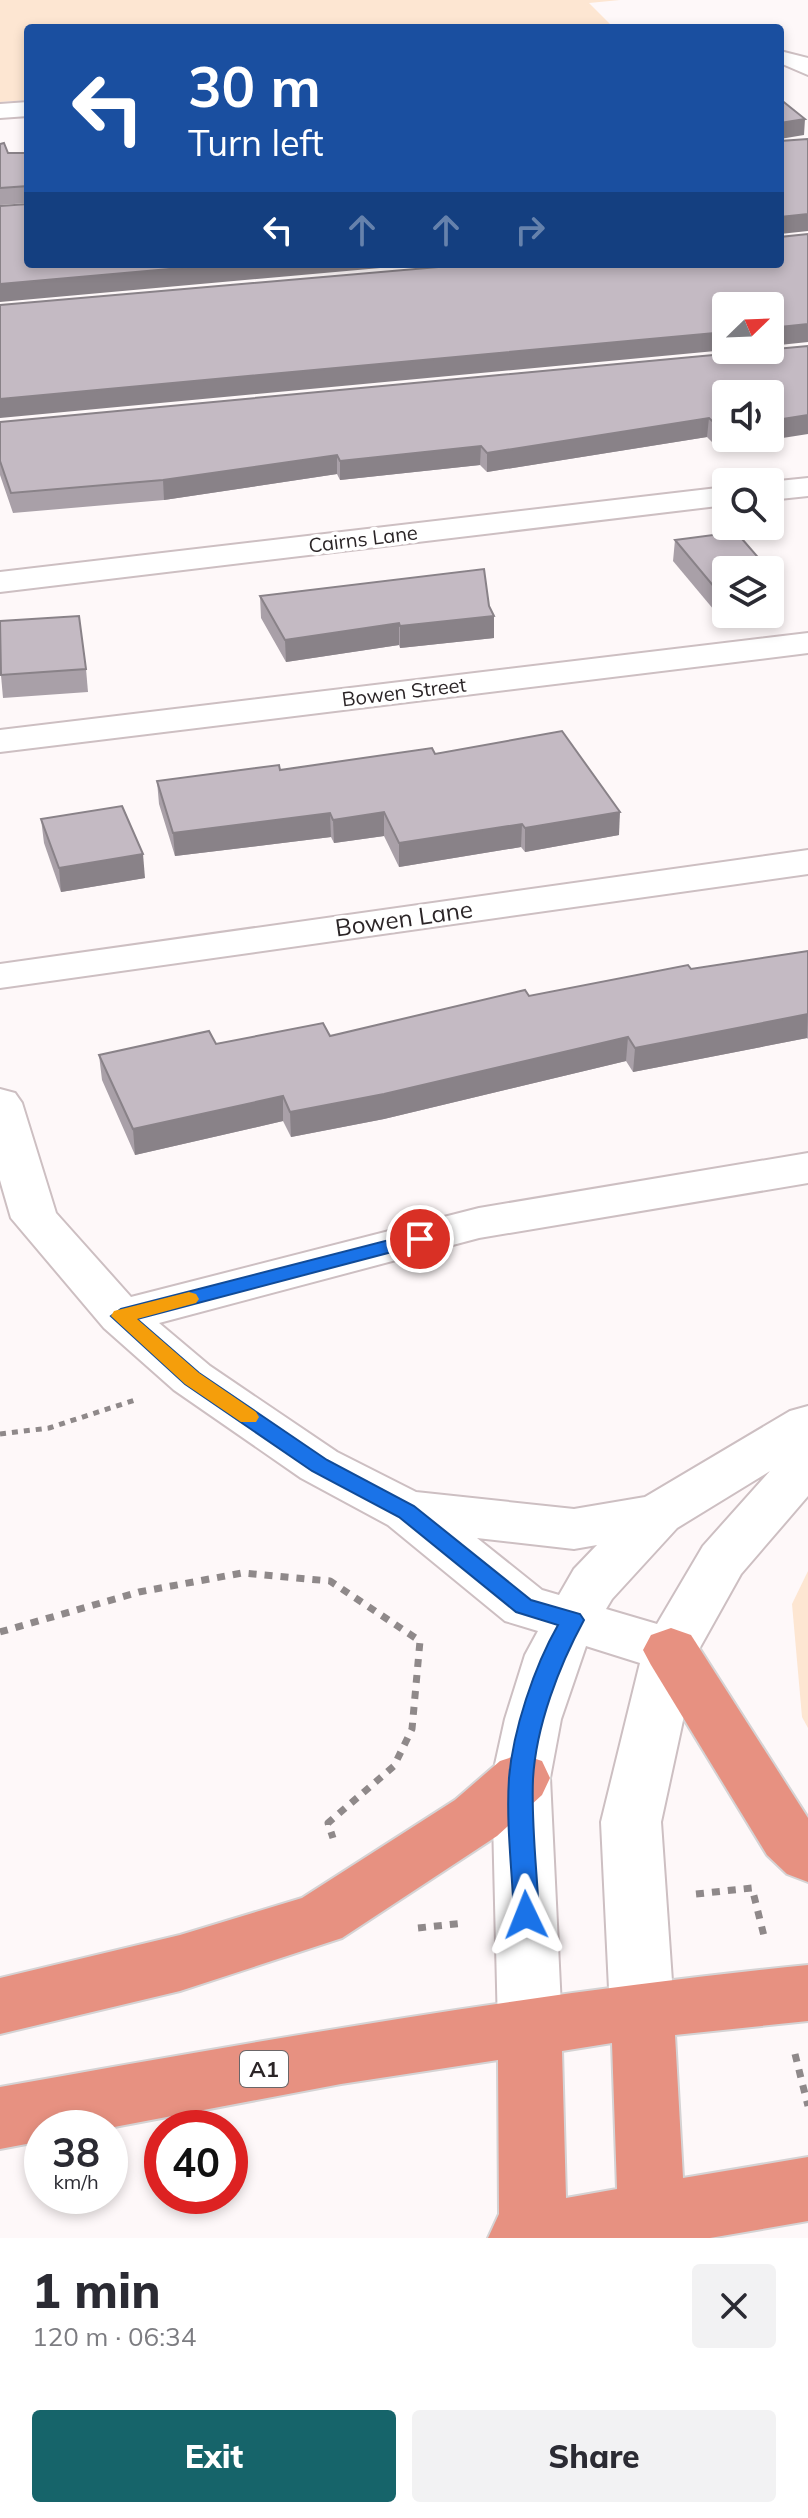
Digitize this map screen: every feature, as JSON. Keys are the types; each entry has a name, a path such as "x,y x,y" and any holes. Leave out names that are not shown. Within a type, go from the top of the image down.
{"highway":[{"path":"671,1650 788,1837 808,1856"},
{"path":"0,2006 180,1963 320,1919 476,1818 521,1778"},
{"name":"A1","path":"0,2118 341,2055 642,2010 808,1993"},
{"path":"642,2010 652,2227"},
{"path":"530,2028 529,2237 652,2227 808,2189"}],"street":[{"path":"0,111 24,109"},
{"path":"784,490 808,487"},
{"name":"Cairns Lane","path":"0,582 712,498"},
{"name":"Bowen Street","path":"0,741 808,643"},
{"name":"Bowen Lane","path":"0,976 808,862"},
{"path":"0,1103 34,1218 121,1316 192,1378 319,1465 407,1511 524,1606 671,1650"},
{"path":"121,1316 479,1223 808,1168"},
{"path":"530,2028 521,1778 533,1719 553,1655 593,1584 658,1514 808,1424"},
{"path":"642,2010 631,1822 671,1650 722,1560 808,1462"},
{"path":"407,1511 574,1529 658,1514"}],"path":[{"path":"0,1434 49,1428 192,1378"},
{"path":"0,1632 139,1592 242,1573 330,1581 420,1641 412,1729 394,1766 328,1823 335,1844"}],"shaded area":[{"path":"0,0 620,0 589,3 610,24 24,24 24,100 0,102"},
{"path":"808,1571 808,1728 802,1717 792,1604"}],"building":[{"path":"784,102 805,119 784,122"},
{"path":"808,139 808,214 784,217 784,141"},
{"path":"4,143 8,153 24,153 24,186 0,188 0,144"},
{"path":"24,204 24,268 181,268 0,284 0,206"},
{"path":"808,234 808,324 784,327 784,292 712,292 712,333 0,399 0,305 427,268 784,268 784,237"},
{"path":"808,346 808,415 784,419 784,380 712,380 712,421 709,418 487,453 481,446 340,461 337,455 163,480 11,493 0,461 0,422 712,355 712,364 784,364 784,348"},
{"path":"712,535 712,540 743,540 757,556 712,556 712,584 675,540"},
{"path":"484,569 489,606 494,616 400,626 399,623 285,640 260,596"},
{"path":"79,616 86,669 1,675 0,621"},
{"path":"562,731 620,812 525,828 522,824 399,843 384,812 333,820 330,813 173,833 157,781 279,765 280,770 432,748 435,754"},
{"path":"122,806 143,854 59,868 41,819"},
{"path":"808,951 808,1014 635,1048 628,1037 384,1094 290,1112 283,1096 133,1129 99,1055 209,1031 216,1044 323,1023 330,1036 525,990 529,996 688,965 691,969"}],"slow traffic":[{"path":"189,1299 121,1316 192,1378 249,1417"}],"route":[{"path":"420,1239 121,1316 192,1378 319,1465 407,1511 524,1606 572,1620 553,1655 533,1719 521,1778 526,1915"}]}
